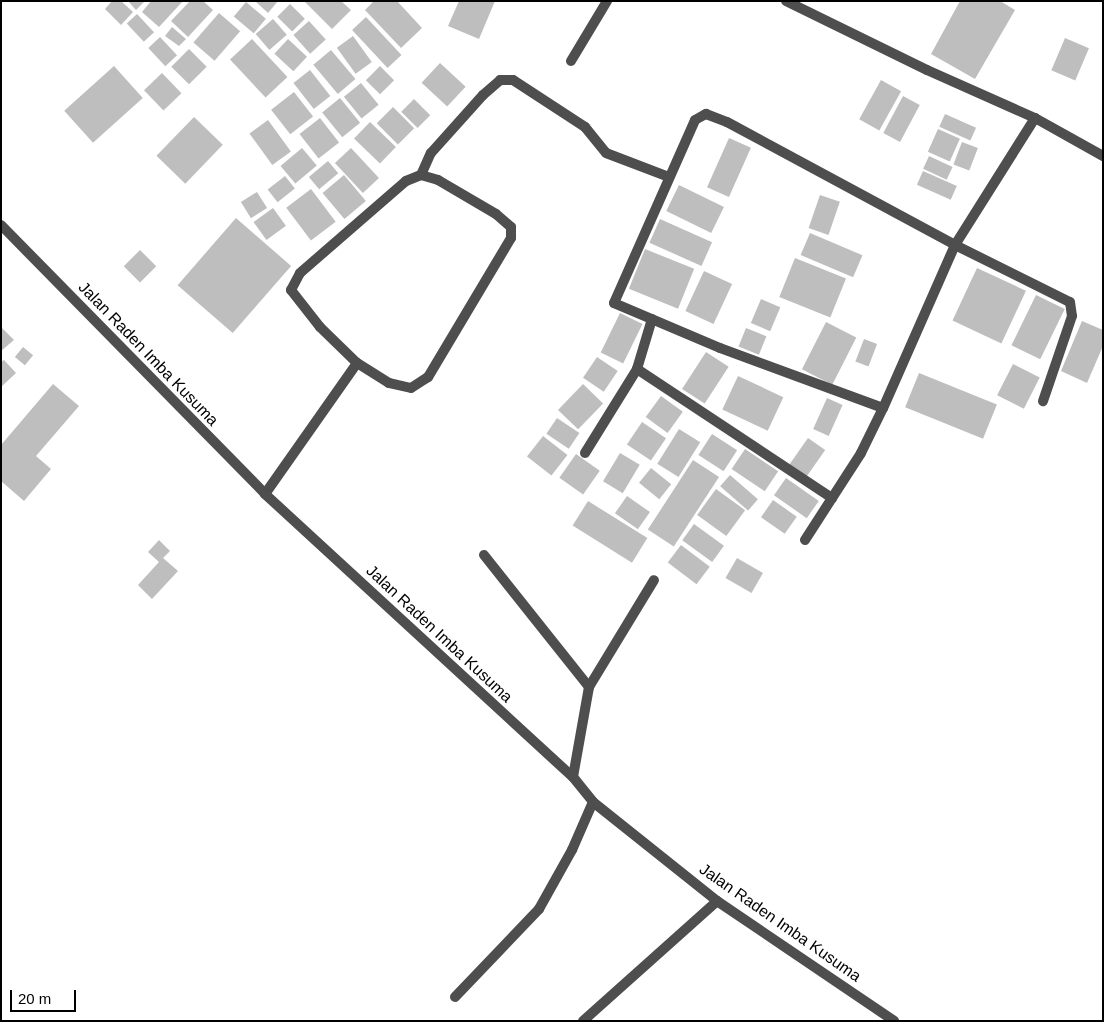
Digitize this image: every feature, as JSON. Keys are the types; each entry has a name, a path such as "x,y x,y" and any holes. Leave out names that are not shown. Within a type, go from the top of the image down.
{"street":[{"path":"571,61 607,1"},
{"path":"786,1 927,70 1035,118 1103,156"},
{"path":"421,175 431,153 483,95 500,80 513,80 585,127 606,153 669,177"},
{"path":"883,408 720,348 619,307 614,303 615,296 695,120 706,114 727,122 955,245 1070,302 1072,316 1043,401"},
{"path":"805,540 861,453 883,408 955,245 1035,118"},
{"path":"421,175 438,180 496,214 511,227 511,238 428,377 411,388 389,383 357,363 307,312 291,290 292,283 406,181 421,175"},
{"name":"Jalan Raden Imba Kusuma","path":"1,225 265,494 572,777 593,802 716,901 894,1021"},
{"path":"585,453 637,369 652,319"},
{"path":"265,494 357,363"},
{"path":"637,369 832,498"},
{"path":"484,554 589,687"},
{"path":"572,777 589,687 654,580"},
{"path":"455,997 539,909 572,850 593,802"},
{"path":"583,1021 716,901"}],"building":[{"path":"112,1 121,1 133,12 121,25 105,9"},
{"path":"128,1 145,1 136,10"},
{"path":"151,1 183,1 159,27 142,12"},
{"path":"190,1 203,1 213,10 188,37 171,21"},
{"path":"255,1 278,1 268,13"},
{"path":"304,1 341,1 351,10 332,29"},
{"path":"374,1 397,1 422,28 401,48 365,10"},
{"path":"459,1 495,1 479,39 448,26"},
{"path":"960,1 1000,1 1015,10 975,79 931,54"},
{"path":"246,2 266,19 254,33 234,17"},
{"path":"290,4 305,19 292,32 277,17"},
{"path":"219,13 240,31 215,61 193,42"},
{"path":"137,14 154,32 144,42 127,24"},
{"path":"366,17 401,55 388,68 352,30"},
{"path":"273,19 287,35 269,50 256,34"},
{"path":"309,21 326,40 310,54 293,35"},
{"path":"172,27 186,39 179,46 165,36"},
{"path":"353,36 372,62 356,74 337,48"},
{"path":"160,37 177,55 165,66 148,48"},
{"path":"1065,38 1089,48 1075,80 1051,70"},
{"path":"252,39 287,77 266,97 230,59"},
{"path":"288,39 307,57 293,71 274,54"},
{"path":"189,49 207,67 189,84 171,67"},
{"path":"331,50 355,79 338,94 313,65"},
{"path":"440,63 466,87 447,107 422,83"},
{"path":"114,66 143,98 93,143 64,111"},
{"path":"380,66 394,80 380,94 366,80"},
{"path":"310,70 330,96 314,109 293,83"},
{"path":"162,73 181,93 163,111 144,90"},
{"path":"881,80 901,91 879,131 859,119"},
{"path":"361,83 379,105 362,119 344,97"},
{"path":"294,92 313,116 290,134 271,110"},
{"path":"903,96 920,105 900,142 883,133"},
{"path":"340,98 360,123 342,137 322,112"},
{"path":"414,99 430,115 418,128 401,112"},
{"path":"393,107 414,128 398,144 377,123"},
{"path":"945,114 976,128 970,141 939,127"},
{"path":"194,117 223,145 185,184 156,156"},
{"path":"320,118 339,142 319,158 300,134"},
{"path":"268,120 291,152 272,165 249,134"},
{"path":"370,122 396,147 380,164 354,139"},
{"path":"938,129 960,139 950,162 928,152"},
{"path":"729,138 751,148 729,197 707,187"},
{"path":"962,142 978,148 969,170 953,164"},
{"path":"302,148 317,166 295,184 281,166"},
{"path":"351,148 379,178 363,193 335,163"},
{"path":"929,156 953,167 947,180 923,169"},
{"path":"328,161 338,173 319,189 309,177"},
{"path":"923,171 957,186 951,200 917,185"},
{"path":"344,175 366,201 344,219 323,193"},
{"path":"285,176 295,189 278,202 268,190"},
{"path":"679,185 724,207 711,233 666,211"},
{"path":"311,189 336,222 311,240 286,208"},
{"path":"257,192 267,208 251,218 241,202"},
{"path":"820,195 840,202 828,235 809,228"},
{"path":"273,208 286,226 267,240 254,222"},
{"path":"236,218 291,266 233,333 178,285"},
{"path":"660,219 712,242 701,266 649,243"},
{"path":"810,233 862,255 853,277 801,255"},
{"path":"645,249 694,269 678,309 629,289"},
{"path":"140,250 156,266 140,283 124,266"},
{"path":"795,258 846,279 830,318 779,297"},
{"path":"977,268 1026,291 1001,343 952,321"},
{"path":"704,271 732,284 714,324 685,311"},
{"path":"1036,295 1065,309 1040,359 1011,345"},
{"path":"761,299 780,307 770,331 751,323"},
{"path":"620,313 642,324 623,364 601,353"},
{"path":"1082,321 1103,330 1103,346 1087,383 1061,371"},
{"path":"826,322 856,337 832,385 802,369"},
{"path":"1,327 14,340 1,351"},
{"path":"746,328 766,336 759,355 739,347"},
{"path":"864,339 877,344 868,366 855,361"},
{"path":"23,347 33,355 25,365 15,357"},
{"path":"706,352 729,367 705,404 682,389"},
{"path":"597,357 618,371 604,392 583,378"},
{"path":"4,360 16,373 1,387 1,362"},
{"path":"1013,364 1040,378 1024,409 997,395"},
{"path":"919,373 997,404 983,439 905,407"},
{"path":"738,376 783,397 768,431 722,410"},
{"path":"53,384 79,406 36,456 51,469 24,501 1,481 1,445"},
{"path":"583,384 603,403 578,429 558,410"},
{"path":"661,396 683,412 668,433 646,417"},
{"path":"827,398 843,405 829,436 813,429"},
{"path":"557,418 579,433 569,449 546,434"},
{"path":"642,422 666,438 651,461 627,444"},
{"path":"679,429 700,442 678,477 657,464"},
{"path":"712,434 737,450 724,471 698,455"},
{"path":"543,436 567,455 551,476 527,456"},
{"path":"808,438 825,450 806,477 789,465"},
{"path":"745,449 778,471 765,491 732,469"},
{"path":"620,453 640,465 623,493 603,481"},
{"path":"576,454 600,471 583,494 559,478"},
{"path":"693,460 719,477 674,546 648,530"},
{"path":"651,468 671,484 659,499 639,483"},
{"path":"730,475 758,499 748,511 720,486"},
{"path":"786,478 819,501 807,518 774,495"},
{"path":"716,489 745,510 726,536 697,515"},
{"path":"627,496 650,512 638,529 615,513"},
{"path":"773,500 797,517 785,534 761,517"},
{"path":"588,501 647,538 632,563 573,526"},
{"path":"694,524 724,546 712,562 682,540"},
{"path":"159,540 170,551 163,558 178,571 152,599 138,585 159,562 148,552"},
{"path":"681,545 710,567 697,584 668,563"},
{"path":"737,558 763,573 751,593 726,578"}]}
